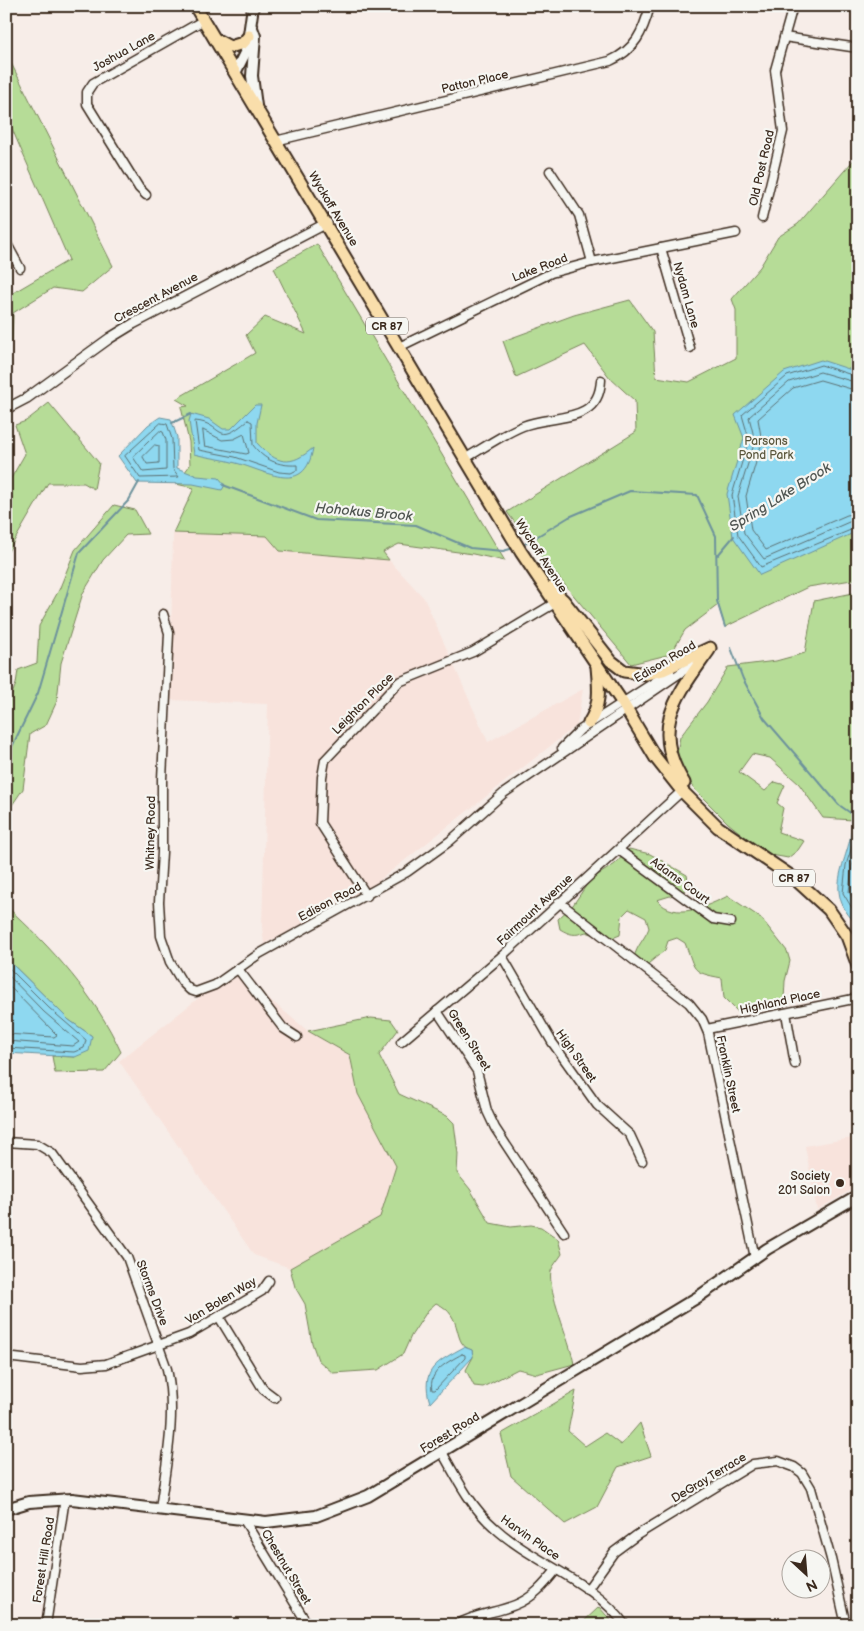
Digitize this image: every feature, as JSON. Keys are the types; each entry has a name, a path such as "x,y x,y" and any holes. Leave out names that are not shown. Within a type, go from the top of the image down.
{"main road":[{"path":"195,6 235,74"},
{"name":"Wyckoff Avenue","path":"253,6 247,49 235,74 327,223 521,552 624,706 655,757 682,791 698,808 736,840 773,864 830,910 847,936 858,966"},
{"path":"214,38 230,48 243,43 250,32"},
{"name":"Wyckoff Avenue","path":"250,32 255,36 252,76 257,111"},
{"path":"538,576 563,600 611,661 624,671 647,674 663,670 710,648"},
{"path":"698,808 673,766 669,753 667,734 671,713 678,694 710,648"},
{"path":"589,723 597,711 600,695 597,665"},
{"name":"Forest Road","path":"6,1509 29,1502 65,1498 244,1520 279,1522 334,1511 368,1496 442,1452 698,1297 755,1258 858,1196"}],"street":[{"name":"Patton Place","path":"275,141 610,61 628,51 636,43 644,27 650,6"},
{"name":"Old Post Road","path":"762,218 782,141 782,121 775,70 793,6"},
{"name":"Joshua Lane","path":"146,195 139,188 87,104 86,92 93,83 204,20"},
{"path":"784,37 858,48"},
{"path":"550,171 579,215 592,262"},
{"name":"Crescent Avenue","path":"6,409 27,398 110,338 133,324 327,223"},
{"name":"Lake Road","path":"399,347 528,282 551,273 592,262 700,242 736,233"},
{"path":"6,242 20,268"},
{"name":"Nydam Lane","path":"661,248 690,348"},
{"path":"466,458 532,423 568,418 584,412 595,400 601,380"},
{"name":"Leighton Place","path":"367,896 320,823 322,777 326,760 399,682 473,652 555,603"},
{"name":"Whitney Road","path":"163,614 169,634 162,779 160,936 170,962 190,990 204,990 238,969"},
{"name":"Edison Road","path":"238,969 259,954 408,872 435,853 504,793 624,706 710,648"},
{"name":"Edison Road","path":"550,761 589,723 624,706"},
{"name":"Fairmount Avenue","path":"401,1042 502,956 682,791"},
{"name":"Adams Court","path":"619,850 713,919 731,922"},
{"name":"Franklin Street","path":"560,902 689,1002 702,1019 707,1030 755,1258"},
{"name":"High Street","path":"502,956 552,1042 597,1105 630,1135 642,1161"},
{"path":"238,969 283,1028 297,1037"},
{"name":"Highland Place","path":"707,1030 858,998"},
{"name":"Green Street","path":"437,1010 477,1071 492,1123 564,1233"},
{"path":"786,1013 795,1064"},
{"name":"Storms Drive","path":"6,1142 37,1144 45,1148 58,1160 127,1257 168,1369 172,1399 160,1509"},
{"name":"Van Bolen Way","path":"6,1357 92,1366 115,1362 189,1334 262,1291 269,1281"},
{"path":"219,1317 264,1389 275,1398"},
{"name":"Harvin Place","path":"442,1452 462,1488 482,1516 507,1538 601,1599 624,1625"},
{"name":"DeGray Terrace","path":"587,1590 614,1552 636,1535 753,1464 778,1461 794,1467 802,1473 811,1488 831,1559 846,1625"},
{"name":"Forest Hill Road","path":"46,1625 65,1498"},
{"name":"Chestnut Street","path":"244,1520 308,1625"},
{"path":"456,1625 476,1615 504,1609 525,1601 544,1586 556,1570"}],"shaded area":[{"path":"173,533 267,536 280,551 389,560 424,598 488,742 583,689 577,725 381,879 374,888 264,944 262,927 268,704 170,700"},
{"path":"234,970 308,1031 350,1055 358,1094 396,1166 381,1217 290,1268 254,1255 119,1061"},
{"path":"858,1137 858,1186 817,1210 805,1146"}],"green space":[{"path":"6,53 113,266 82,292 53,288 13,313 12,342 6,341 6,297 69,260 6,115"},
{"name":"Parsons Pond Park","path":"858,155 858,579 808,587 725,627 718,605 685,630 671,654 631,664 534,548 507,512 636,432 635,401 610,378 585,345 516,377 503,341 574,315 630,300 653,332 656,377 689,382 736,358 736,310 732,299 760,267 778,237 798,224"},
{"path":"317,244 505,561 473,554 399,544 383,552 389,560 280,551 267,536 173,533 194,488 176,484 190,465 189,442 181,407 188,406 176,399 255,353 246,335 265,317 306,334 274,268"},
{"path":"49,403 99,463 94,489 84,483 48,483 6,555 6,487 25,454 15,425 26,421"},
{"path":"114,505 135,510 148,534 126,535 103,560 83,593 61,663 57,701 46,725 30,734 23,789 6,814 6,709 16,684 18,670 37,663 39,626 59,590 75,550"},
{"path":"858,592 858,652 850,675 856,700 858,755 852,766 858,767 858,806 850,812 853,820 823,818 799,784 770,758 752,754 739,772 765,791 775,782 785,785 777,803 783,808 778,832 804,841 798,850 788,858 766,854 728,823 696,791 676,758 680,737 707,702 728,667 776,661 805,653 814,601"},
{"path":"629,849 650,854 687,875 689,885 683,892 657,900 664,907 682,911 691,910 728,896 761,918 787,951 790,961 785,981 784,1000 756,1011 738,1012 724,998 722,978 699,972 693,965 685,943 677,938 668,941 665,950 643,968 634,963 635,953 649,928 646,918 629,909 622,916 620,935 602,942 595,935 586,932 573,934 560,929 558,919 573,905 590,880 615,864"},
{"path":"6,906 56,956 99,1011 121,1052 104,1072 55,1073 52,1056 75,1057 92,1036 69,1020 6,958"},
{"path":"371,1018 391,1020 398,1030 379,1055 399,1094 447,1116 454,1123 458,1154 457,1173 470,1189 490,1223 511,1227 531,1225 541,1227 558,1239 562,1254 551,1271 552,1290 574,1364 537,1374 518,1369 483,1387 474,1386 466,1370 473,1357 472,1350 465,1347 461,1342 451,1315 436,1303 428,1310 411,1336 403,1354 378,1370 333,1373 318,1360 312,1343 305,1304 295,1287 290,1268 380,1217 396,1166 358,1094 350,1055 308,1031"},
{"path":"576,1391 568,1431 585,1446 605,1433 621,1445 640,1423 651,1456 618,1467 597,1507 565,1524 511,1476 501,1434"},
{"path":"599,1607 615,1625 580,1625"}],"water":[{"path":"821,360 858,372 858,531 760,575 733,537 727,494 744,438 735,415 784,372"},
{"path":"255,405 261,405 257,423 257,443 271,456 284,461 291,461 313,448 309,463 302,472 293,476 283,477 231,462 194,454 189,421 191,414 209,419 223,429 231,429"},
{"path":"160,417 171,419 177,437 177,468 197,476 219,478 225,485 222,490 193,484 137,483 118,456 148,425"},
{"path":"858,807 858,925 845,911 840,896 839,882 850,840 852,826 850,812"},
{"path":"6,958 69,1020 92,1036 89,1051 75,1057 6,1053"},
{"path":"464,1347 472,1350 473,1357 430,1403 427,1391 429,1374 439,1362"}],"waterway":[{"path":"172,423 191,414"},
{"name":"Hohokus Brook","path":"6,759 38,693 79,553 129,500 139,482"},
{"name":"Hohokus Brook","path":"223,485 316,520 416,525 470,548 503,551 514,548"},
{"name":"Hohokus Brook","path":"523,545 569,517 630,491 697,495 716,536 717,601 725,627"},
{"name":"Spring Lake Brook","path":"718,555 734,536"},
{"name":"Hohokus Brook","path":"731,648 743,679 764,718 839,805 852,814"}],"place":[{"name":"Society 201 Salon","path":"840,1183"}]}
